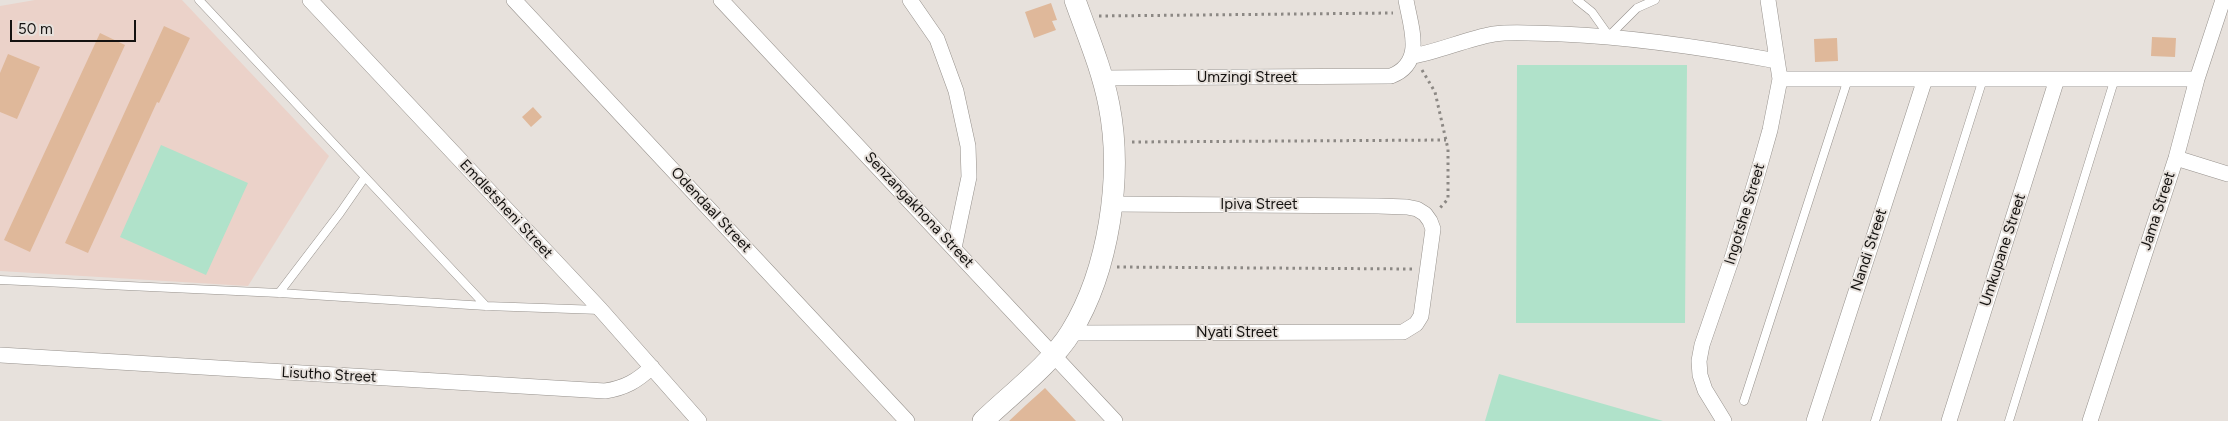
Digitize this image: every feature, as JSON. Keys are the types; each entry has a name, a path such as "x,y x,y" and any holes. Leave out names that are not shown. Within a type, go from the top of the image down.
{"street":[{"name":"Emdletsheni Street","path":"310,0 601,310 699,421"},
{"name":"Odendaal Street","path":"514,0 907,421"},
{"name":"Senzangakhona Street","path":"721,0 1115,421"},
{"path":"910,0 937,39 956,91 968,146 969,177 954,248"},
{"name":"Ingotshe Street","path":"1724,421 1705,390 1700,375 1701,353 1757,176 1770,130 1780,79 1768,0"},
{"name":"Jama Street","path":"2090,421 2176,158 2197,79 2223,0"},
{"path":"1407,7 1414,43 1413,56 1434,52 1494,34 1535,33 1609,36 1705,48 1778,61"},
{"path":"983,421 1053,354 1071,333 1092,291 1099,267 1112,204 1114,176 1113,142 1109,104 1078,8"},
{"name":"Umzingi Street","path":"1102,78 1391,76 1401,72 1413,56"},
{"path":"1780,79 2197,79"},
{"name":"Nandi Street","path":"1814,421 1926,79"},
{"name":"Umkupane Street","path":"1949,421 2057,79"},
{"path":"2176,158 2228,174"},
{"name":"Ipiva Street","path":"1112,204 1407,206 1425,214 1430,221"},
{"path":"1428,269 1433,229 1430,221"},
{"name":"Nyati Street","path":"1071,333 1403,332 1416,324 1421,316 1428,269"},
{"name":"Lisutho Street","path":"0,355 605,392 620,389 637,381 652,368"}],"lane":[{"path":"199,0 486,306"},
{"path":"1577,0 1592,12 1609,36 1637,8 1655,0"},
{"path":"2009,421 2115,78"},
{"path":"1744,400 1848,79"},
{"path":"1875,421 1982,79"},
{"path":"278,293 340,213 365,177"},
{"path":"0,280 278,293 486,306 601,310"}],"path":[{"path":"1078,8 1407,7"},
{"path":"1413,56 1435,92 1448,149 1448,199 1430,221"},
{"path":"1113,142 1446,140"},
{"path":"1099,267 1428,269"}],"shaded area":[{"path":"35,0 182,0 329,156 248,286 0,271 0,6"}],"green space":[{"path":"1517,65 1687,65 1685,323 1516,323"},
{"path":"161,145 248,183 206,275 120,237"},
{"path":"1499,374 1663,421 1485,421"}],"building":[{"path":"1051,3 1057,20 1052,21 1056,30 1034,38 1025,12"},
{"path":"164,26 190,38 159,103 157,102 88,253 65,243"},
{"path":"100,33 125,45 30,252 4,240"},
{"path":"2152,37 2176,38 2175,57 2151,56"},
{"path":"1837,38 1838,61 1815,62 1814,39"},
{"path":"8,54 40,67 17,119 0,112 0,73"},
{"path":"533,107 542,117 531,127 522,117"},
{"path":"1045,388 1076,421 1009,421 1026,405"}]}
